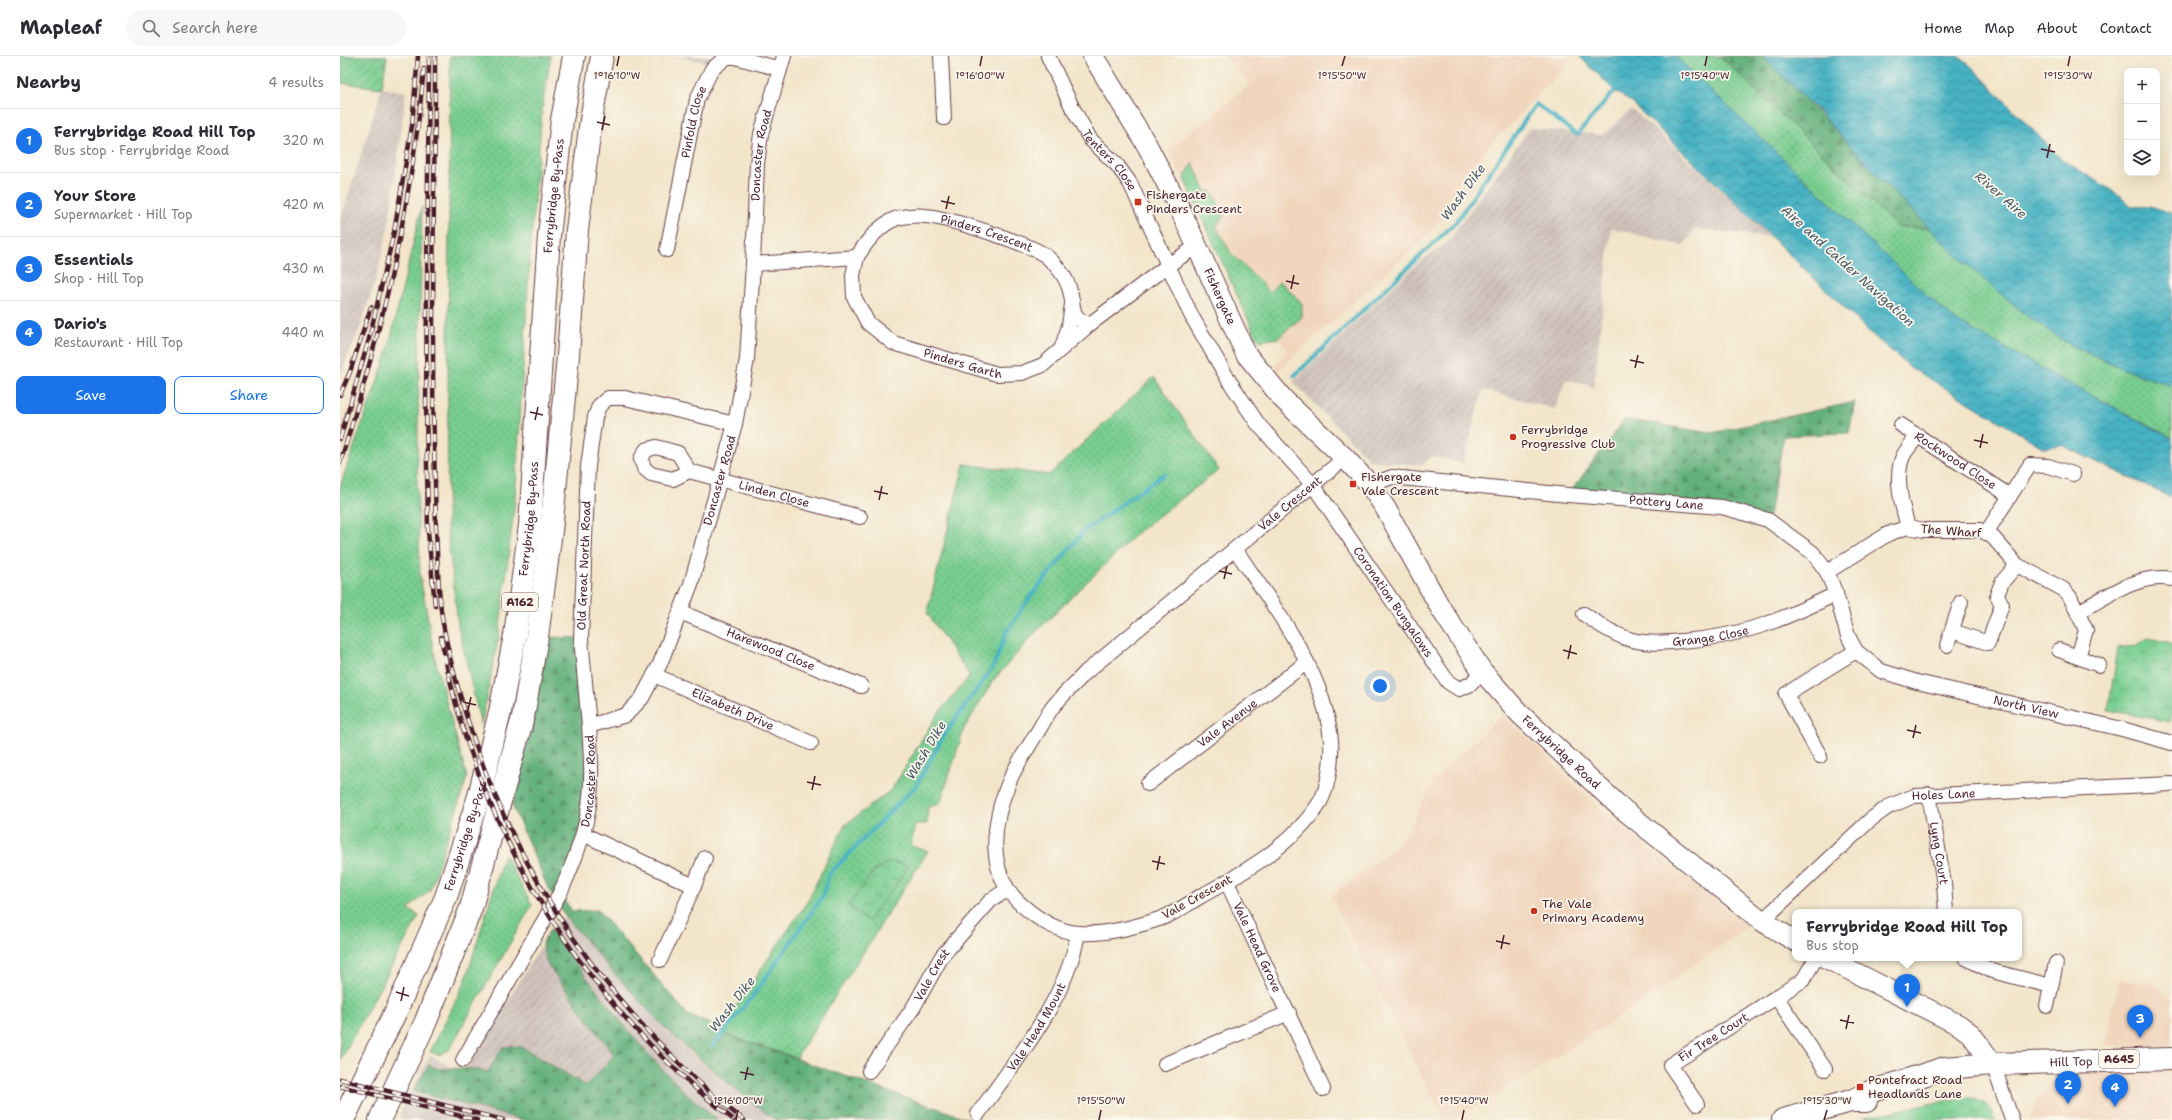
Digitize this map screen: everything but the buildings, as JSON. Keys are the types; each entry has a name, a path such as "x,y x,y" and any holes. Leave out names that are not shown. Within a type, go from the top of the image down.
{"main road":[{"name":"Ferrybridge By-Pass","path":"344,1120 396,1011 446,897 479,796 500,712 515,635 530,525 549,236 562,120 574,56"},
{"name":"Ferrybridge By-Pass","path":"380,1120 426,1021 471,908 523,717 537,637 551,531 568,356 577,230 591,120 602,56"},
{"name":"Fishergate","path":"1093,56 1144,139 1197,246 1246,354 1284,400 1345,458 1370,485 1386,509"},
{"name":"Ferrybridge Road","path":"1386,509 1441,609 1482,671 1519,713 1619,806 1762,921 1792,939"},
{"path":"1832,961 1959,1025 1971,1034 1993,1064"},
{"name":"Hill Top","path":"1993,1064 2172,1059"},
{"name":"A645","path":"1783,1120 1852,1101 1869,1101 1951,1082 1993,1064"}],"street":[{"name":"Pinfold Close","path":"667,250 697,99 712,69 727,57 735,56 782,63"},
{"path":"941,56 944,118"},
{"name":"Tenters Close","path":"1048,56 1072,107 1090,139 1117,165 1130,183 1167,266"},
{"name":"Doncaster Road","path":"463,1060 560,893 583,834 588,810 592,766 589,726 626,715 642,698 654,675 691,584 735,424 747,359 757,164 761,134 782,63"},
{"name":"Pinders Crescent","path":"856,257 869,238 896,219 925,216 950,221 1028,245 1046,256 1060,271 1070,290 1074,314 1081,321 1090,324"},
{"name":"Pinders Garth","path":"856,257 853,275 854,297 868,323 893,343 997,374 1022,373 1043,366 1062,347 1090,324 1167,266 1197,246"},
{"path":"753,264 856,257"},
{"path":"1167,266 1191,315 1228,379 1258,424 1313,485"},
{"path":"1062,347 1069,326 1072,304"},
{"name":"Doncaster Road","path":"599,406 608,398 625,398 735,424"},
{"name":"Old Great North Road","path":"589,726 581,638 588,466 595,418 599,406"},
{"name":"Rockwood Close","path":"1902,425 2010,496"},
{"path":"1908,527 1903,510 1900,470 1904,455 1918,435"},
{"name":"Vale Crescent","path":"1235,549 1273,605 1307,662 1326,713 1331,743 1329,773 1321,800 1302,826 1272,853 1227,882 1164,917 1122,929 1078,933 1064,930 1039,920 1017,902 1007,890 996,861 994,838 1000,809 1009,780 1052,708 1086,672 1345,458"},
{"name":"Rockwood Close","path":"1986,532 2030,465 2048,466 2073,474"},
{"name":"Linden Close","path":"689,471 860,516"},
{"name":"Pottery Lane","path":"1370,485 1392,477 1568,495 1722,507 1768,520 1812,553 1827,572 1836,594 1848,636 1856,651 1881,671"},
{"name":"Coronation Bungalows","path":"1313,485 1448,682 1459,689 1471,684 1482,671"},
{"name":"The Wharf","path":"1827,572 1888,534 1908,527 1924,530 1980,530 1986,532 1991,534 2017,565 2063,589 2070,597 2086,630 2078,657"},
{"path":"1952,630 1988,643 2002,605 1997,595 2002,582 2017,565"},
{"path":"2078,612 2138,580 2153,578 2172,579"},
{"name":"Grange Close","path":"1584,614 1604,628 1634,640 1664,643 1692,640 1755,629 1784,619 1836,594"},
{"path":"1946,645 1961,602"},
{"name":"Harewood Close","path":"680,612 861,686"},
{"path":"2059,650 2099,665"},
{"path":"1820,756 1786,694 1856,651"},
{"name":"Vale Avenue","path":"1148,784 1307,662"},
{"name":"North View","path":"1881,671 1917,682 2122,729 2172,744"},
{"name":"Elizabeth Drive","path":"654,675 811,743"},
{"name":"Holes Lane","path":"1762,921 1870,820 1905,799 1929,794 2172,784"},
{"name":"Lyng Court","path":"1929,794 1944,884 1946,909"},
{"path":"583,834 694,886"},
{"path":"660,960 694,886 705,858"},
{"name":"Vale Head Grove","path":"1227,882 1323,1089"},
{"name":"Vale Crest","path":"869,1071 913,1008 942,956 991,900 1007,890"},
{"name":"Vale Head Mount","path":"978,1114 1031,1039 1066,978 1075,955 1078,933"},
{"name":"Fir Tree Court","path":"1697,1104 1670,1065 1803,980 1814,961"},
{"path":"1972,961 1992,971 2051,986"},
{"path":"2047,1006 2056,963"},
{"path":"1777,998 1825,1069"},
{"path":"1165,1064 1289,1013"},
{"path":"1993,1064 2012,1120"}],"shaded area":[{"path":"677,56 713,56 708,63"},
{"path":"1224,56 1575,56 1464,173 1458,183 1448,210 1425,237 1279,370 1276,368 1276,364 1288,351 1278,338 1261,341 1256,337 1169,150 1250,84"},
{"path":"382,88 406,92 389,224 378,272 360,328 340,375 340,221"},
{"path":"1632,109 1772,237 1695,229 1683,246 1611,228 1594,387 1566,379 1555,409 1483,390 1463,463 1431,456 1422,465 1371,461 1293,382 1418,263 1446,244 1530,128 1602,135"},
{"name":"The Vale Primary Academy","path":"1503,714 1609,818 1748,926 1661,989 1569,1049 1500,1093 1451,1120 1444,1120 1331,896 1397,846 1416,816 1432,782"},
{"path":"598,910 688,1015 721,1028 725,1034 826,1120 400,1120 401,1110 430,1055 464,1074 488,1072 502,1048 518,1046 587,1086 614,1054 547,964 542,944 550,929 572,911"},
{"path":"542,944 547,964 614,1054 586,1086 522,1047 502,1048 488,1072 467,1068"},
{"path":"2120,979 2158,985 2172,1000 2172,1047 2130,1048 2105,1044"},
{"path":"2172,1069 2172,1120 2030,1120 2039,1097 2060,1072"}],"green space":[{"path":"340,56 387,56 382,88 340,83"},
{"path":"450,56 551,56 543,101 530,254 515,501 499,635 481,726 458,625 447,530"},
{"path":"1673,56 1720,56 1898,227 1929,228 1979,275 2072,346 2134,373 2172,386 2172,438 2068,383 1955,320 1926,298"},
{"path":"1720,56 1762,56 1929,228 1898,227"},
{"path":"1193,163 1206,192 1212,191 1224,216 1216,226 1231,253 1270,292 1279,282 1281,282 1302,303 1302,317 1278,338 1261,341 1256,337 1185,181 1186,175"},
{"path":"422,206 417,479 420,576 436,663 467,778 430,890 408,909 419,916 340,1061 340,486 387,354"},
{"path":"1154,377 1219,470 1139,531 1034,634 992,682 964,729 940,804 928,807 927,824 915,824 911,846 928,851 796,1058 725,1034 721,1028 807,902 844,826 892,789 936,716 970,676 927,613 964,464 1049,475"},
{"path":"1855,402 1849,433 1784,436 1768,520 1722,507 1568,495 1625,419 1711,433"},
{"path":"546,637 581,638 588,810 560,893 572,911 598,910 688,1015 721,1028 725,1034 971,1120 775,1120 733,1087 668,1031 610,969 566,917 547,886 512,805 533,719"},
{"path":"2148,638 2172,643 2172,714 2170,722 2108,710 2118,648 2135,646"},
{"path":"504,854 532,905 449,1050 439,1055 430,1052 465,982"},
{"path":"891,861 909,867 868,921 848,905 876,869"},
{"path":"550,929 628,1030 670,1078 693,1100 718,1120 524,1120 413,1091 429,1065 439,1069 467,1068 488,1072 502,1048 511,1046 522,1047 586,1086 614,1055 547,964 542,944"},
{"path":"1964,1097 1975,1099 1984,1103 1994,1114 1996,1120 1865,1120 1865,1117"}],"water":[{"name":"Aire and Calder Navigation","path":"1579,56 1675,56 1955,320 2068,383 2172,438 2172,498 2061,445 2044,448 1910,367 1877,339 1631,102 1615,91"},
{"name":"River Aire","path":"1762,56 1958,56 1971,66 2060,158 2122,197 2131,207 2150,206 2172,213 2172,386 2131,372 2072,346 2027,316 1960,259 1872,170 1817,110"}],"waterway":[{"name":"Wash Dike","path":"1294,376 1456,222 1536,104 1577,135 1617,88"},
{"name":"Wash Dike","path":"712,1046 752,997 823,896 829,874 916,786 944,735 993,667 1006,633 1030,597 1083,532 1164,474"}],"railway":[{"path":"340,439 370,335 394,232 412,126 418,56"},
{"path":"429,56 426,401 428,531 435,606"},
{"path":"435,56 433,349 437,549 439,590 443,624 459,692 484,766 503,814 551,904 609,987 642,1025 702,1085 744,1120"},
{"path":"340,463 369,365 393,268 412,170 424,68"},
{"path":"340,395 350,372 371,307"},
{"path":"441,637 455,701 474,763 499,823 528,881 562,936 601,988 643,1038 695,1088 734,1120"},
{"path":"340,1079 503,1120"},
{"path":"340,1086 477,1120"}],"place":[{"name":"Fishergate Pinders Crescent","path":"1138,202"},
{"name":"Ferrybridge Progressive Club","path":"1513,437"},
{"name":"Fishergate Vale Crescent","path":"1353,484"},
{"name":"The Vale Primary Academy","path":"1534,911"},
{"name":"Ferrybridge Road Hill Top","path":"1907,1007"},
{"name":"Essentials","path":"2140,1038"},
{"name":"Pontefract Road Headlands Lane","path":"1860,1087"},
{"name":"Your Store","path":"2068,1104"},
{"name":"Dario's","path":"2115,1107"}]}
